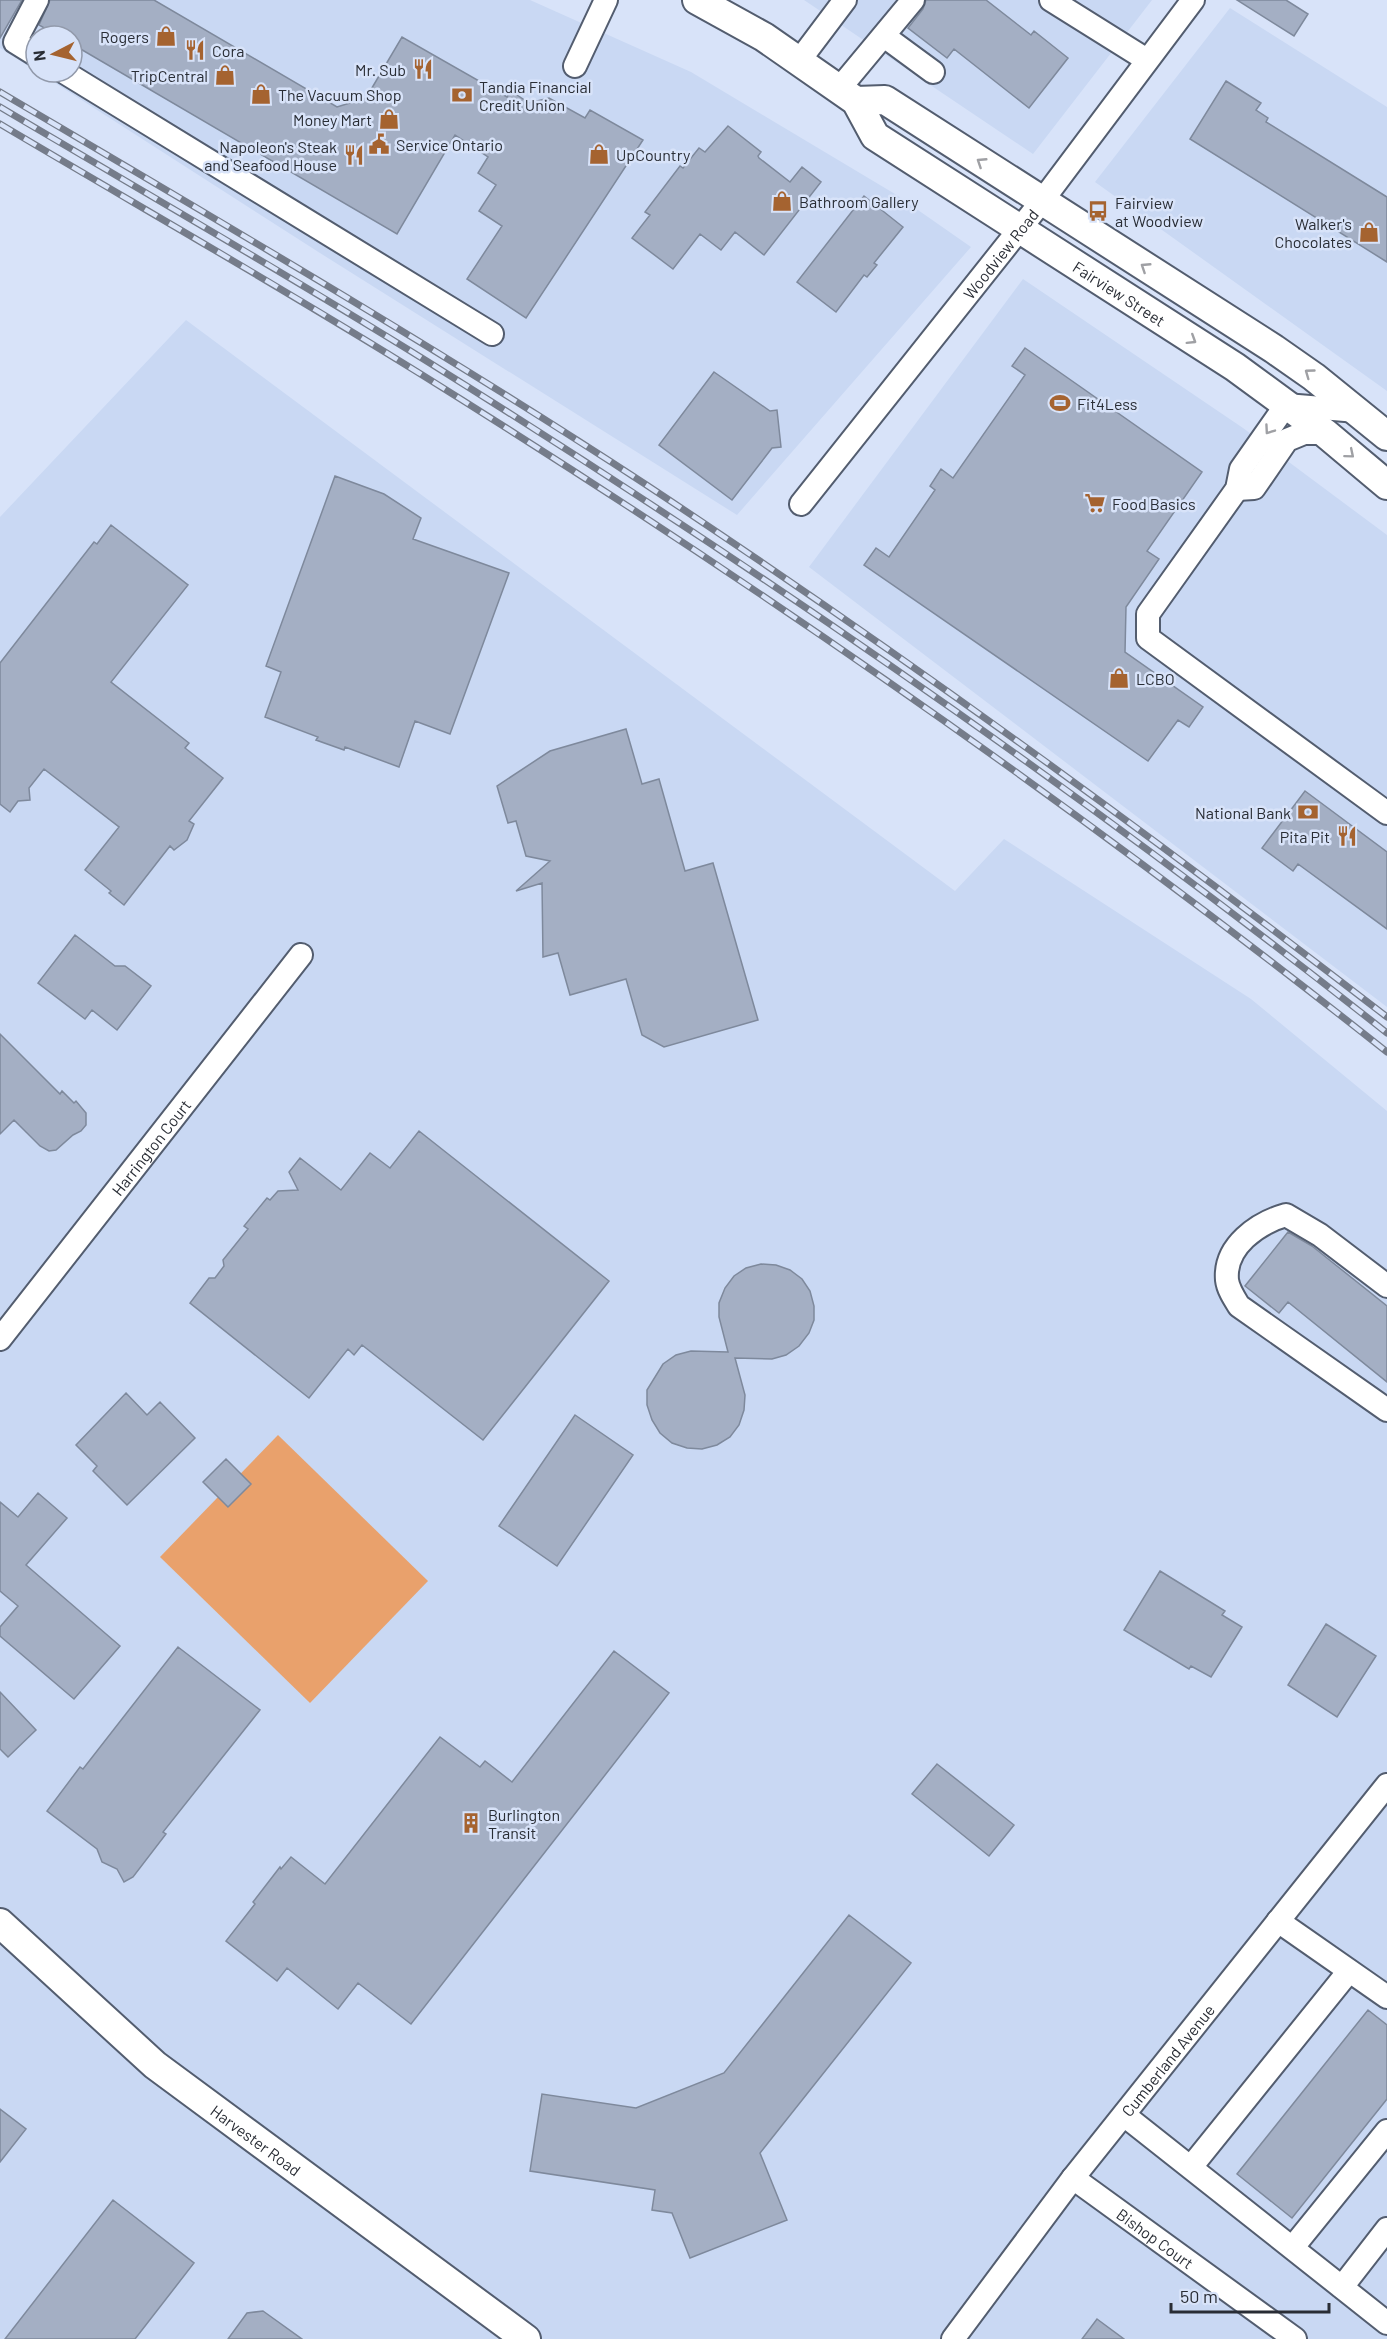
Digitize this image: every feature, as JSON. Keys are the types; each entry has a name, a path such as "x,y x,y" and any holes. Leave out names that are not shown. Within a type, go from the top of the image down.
{"main road":[{"name":"Fairview Street","path":"699,0 764,37 848,95 875,136 1235,367 1325,433 1387,485"},
{"path":"848,95 885,100 1274,349 1314,377 1387,436"},
{"name":"Harvester Road","path":"0,1923 155,2066 526,2339"}],"street":[{"path":"24,24 37,0"},
{"path":"575,66 606,0"},
{"path":"799,61 845,0"},
{"path":"848,95 884,36 913,0"},
{"path":"1051,0 1148,60"},
{"name":"Woodview Road","path":"801,504 1042,201 1193,0"},
{"path":"24,25 15,42 24,48"},
{"path":"884,36 933,72"},
{"path":"84,84 492,334"},
{"path":"1357,411 1286,405 1241,469 1237,489 1148,614 1148,638 1387,813"},
{"path":"1237,489 1254,488 1287,440 1304,433 1325,433"},
{"name":"Harrington Court","path":"0,1339 301,955"},
{"path":"1387,1286 1320,1235 1286,1215 1256,1227 1240,1242 1230,1261 1227,1280 1239,1306 1387,1410"},
{"name":"Cumberland Avenue","path":"953,2339 1073,2178 1387,1785"},
{"path":"1278,1921 1387,1997"},
{"path":"1191,2167 1349,1971"},
{"path":"1124,2115 1387,2323"},
{"path":"1293,2247 1387,2131"},
{"name":"Bishop Court","path":"1073,2178 1295,2339"},
{"path":"1342,2286 1387,2229"}],"shaded area":[{"path":"0,0 530,0 691,72 895,194 971,247 737,515 320,253 57,84 84,84 84,24 24,24 24,63 0,48"},
{"path":"804,0 1152,0 1033,154"},
{"path":"1230,8 1387,107 1387,391 1095,182"},
{"path":"1023,279 1243,428 1387,535 1387,1007 809,567"},
{"path":"186,320 955,891 1004,839 1251,999 1387,1111 1387,2339 0,2339 0,517"},
{"path":"278,1435 428,1581 310,1703 160,1557"}],"building":[{"path":"0,0 22,0 0,38"},
{"path":"50,0 154,0 337,107 366,98 402,37 507,97 511,91 529,103 549,98 585,118 590,110 643,140 526,318 467,279 502,226 479,211 496,185 478,173 488,157 455,135 397,234 84,51 84,24 39,24"},
{"path":"926,0 986,0 1031,35 1034,31 1068,58 1029,108 954,49 947,58 908,28 923,9"},
{"path":"1237,0 1286,0 1308,14 1294,36"},
{"path":"1226,81 1261,103 1256,110 1268,118 1266,122 1387,197 1387,262 1190,139"},
{"path":"728,126 761,152 759,158 790,182 802,167 821,182 764,255 735,232 721,250 700,234 673,269 632,238 650,215 645,212 680,166 683,168 699,148 705,152"},
{"path":"864,196 903,227 874,263 877,265 867,277 864,275 836,312 797,282"},
{"path":"1025,348 1202,472 1147,551 1159,559 1126,607 1125,652 1203,707 1189,727 1178,720 1148,761 864,565 876,548 889,557 935,490 930,486 941,469 953,478 1025,375 1012,366"},
{"path":"714,372 770,411 777,410 781,447 772,448 732,500 659,445"},
{"path":"335,476 384,494 421,518 413,539 509,573 450,734 415,721 399,767 345,747 344,750 316,740 318,737 265,717 281,672 266,666"},
{"path":"111,525 188,585 111,682 189,743 185,748 223,778 189,821 194,824 187,840 174,850 170,846 124,905 85,870 119,827 44,769 29,788 30,800 18,801 10,812 0,804 0,663 94,542 97,544"},
{"path":"626,729 642,784 659,779 685,871 713,863 758,1020 664,1047 642,1035 626,979 570,995 558,953 543,957 542,883 516,891 550,861 526,856 516,821 508,823 497,786 550,751"},
{"path":"1305,791 1387,852 1387,929 1298,864 1293,871 1262,848"},
{"path":"75,935 115,966 125,966 151,986 117,1030 92,1010 85,1019 38,983"},
{"path":"0,1034 60,1094 62,1091 74,1103 76,1101 86,1113 86,1125 56,1150 49,1151 40,1146 14,1120 0,1134"},
{"path":"419,1131 609,1281 483,1440 362,1345 354,1355 348,1349 309,1398 190,1303 209,1278 215,1278 224,1266 223,1260 248,1229 244,1226 267,1198 270,1200 278,1191 298,1190 289,1172 300,1158 341,1190 370,1153 390,1168"},
{"path":"1288,1232 1312,1246 1387,1306 1387,1382 1288,1302 1279,1313 1245,1286"},
{"path":"761,1264 776,1265 790,1270 802,1279 810,1291 814,1306 814,1320 809,1333 799,1346 786,1355 772,1359 735,1358 745,1395 744,1410 739,1425 730,1437 717,1445 702,1449 687,1448 672,1443 660,1433 652,1420 647,1405 647,1390 663,1364 676,1355 691,1351 728,1352 719,1317 719,1303 725,1288 734,1276 746,1268"},
{"path":"126,1393 147,1415 160,1402 195,1438 127,1505 93,1471 97,1466 76,1445"},
{"path":"575,1415 633,1455 557,1566 499,1526"},
{"path":"226,1459 251,1484 228,1507 203,1482"},
{"path":"38,1493 67,1518 26,1565 120,1646 74,1699 0,1636 0,1627 18,1606 0,1591 0,1502 18,1517"},
{"path":"1160,1571 1225,1611 1222,1615 1242,1627 1211,1677 1191,1666 1189,1669 1124,1630"},
{"path":"1326,1624 1376,1656 1337,1717 1288,1685"},
{"path":"178,1647 260,1710 163,1832 166,1834 133,1877 124,1882 117,1869 102,1862 97,1849 47,1811 80,1767 83,1769"},
{"name":"Burlington Transit","path":"614,1651 669,1693 411,2024 358,1983 338,2009 287,1968 277,1981 226,1941 280,1867 281,1869 291,1857 325,1884 440,1737 480,1767 485,1761 512,1782"},
{"path":"0,1692 36,1730 8,1757 0,1749"},
{"path":"937,1764 1014,1825 989,1856 912,1794"},
{"path":"849,1915 911,1963 760,2153 787,2220 690,2258 672,2213 652,2210 655,2190 530,2171 542,2094 636,2108 724,2073"},
{"path":"1368,2010 1387,2025 1387,2099 1292,2218 1237,2174"},
{"path":"0,2109 26,2129 0,2162"},
{"path":"113,2200 194,2263 135,2339 5,2339"},
{"path":"263,2311 302,2339 228,2339 247,2313"},
{"path":"1097,2319 1124,2339 1082,2339"}],"railway":[{"path":"0,92 405,333 645,484 928,677 1205,879 1387,1017"},
{"path":"0,107 425,360 672,518 915,683 1035,768 1154,854 1387,1033"},
{"path":"0,124 367,341 668,532 1033,784 1270,961 1387,1052"}],"place":[{"name":"Rogers","path":"166,36"},
{"name":"Cora","path":"195,50"},
{"name":"Mr. Sub","path":"423,69"},
{"name":"TripCentral","path":"225,75"},
{"name":"The Vacuum Shop","path":"261,94"},
{"name":"Tandia Financial Credit Union","path":"462,95"},
{"name":"Money Mart","path":"389,119"},
{"name":"Service Ontario","path":"379,144"},
{"name":"UpCountry","path":"599,154"},
{"name":"Napoleon's Steak and Seafood House","path":"354,155"},
{"name":"Bathroom Gallery","path":"782,201"},
{"name":"Fairview at Woodview","path":"1098,211"},
{"name":"Walker's Chocolates","path":"1369,232"},
{"name":"Fit4Less","path":"1060,403"},
{"name":"Food Basics","path":"1095,503"},
{"name":"LCBO","path":"1119,678"},
{"name":"National Bank","path":"1308,812"},
{"name":"Pita Pit","path":"1347,836"},
{"name":"Burlington Transit","path":"471,1823"}]}
